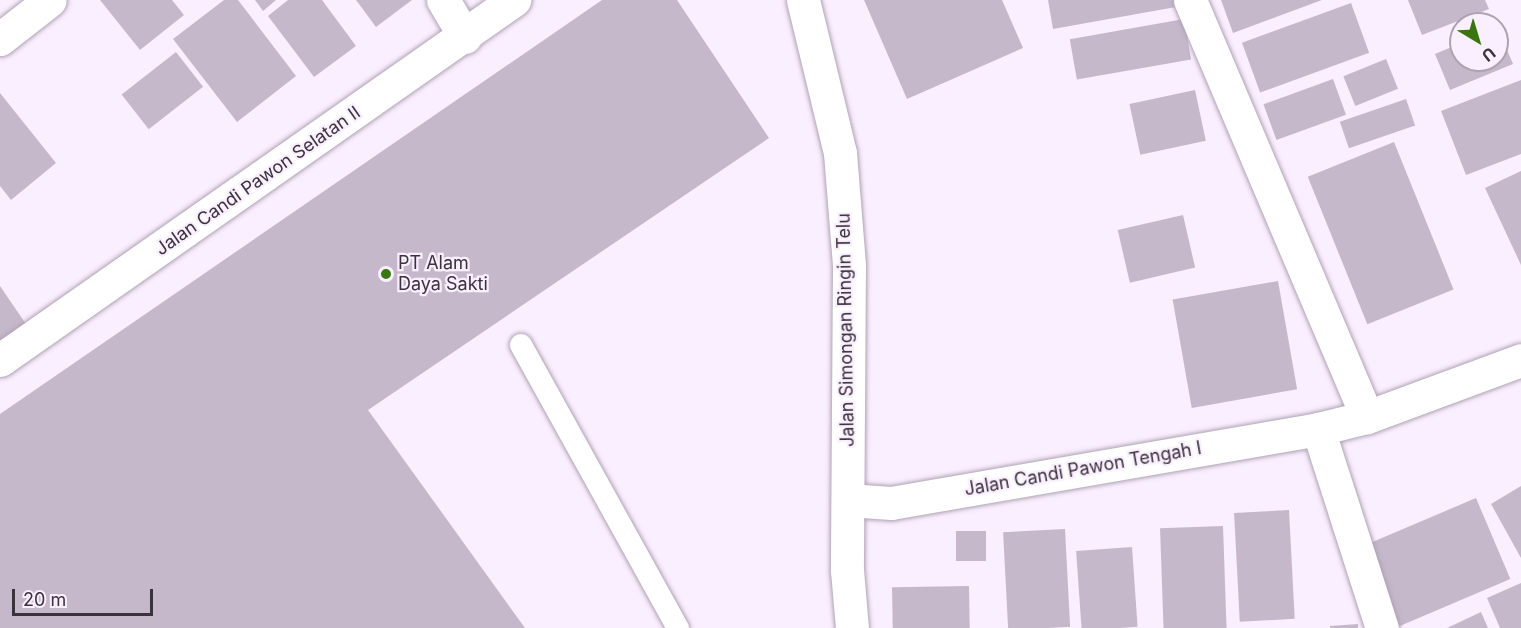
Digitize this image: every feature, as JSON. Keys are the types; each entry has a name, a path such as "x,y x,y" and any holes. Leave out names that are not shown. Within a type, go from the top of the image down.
{"street":[{"path":"0,39 50,0"},
{"path":"443,0 465,37"},
{"name":"Jalan Candi Pawon Selatan II","path":"0,360 465,37 514,0"},
{"name":"Jalan Simongan Ringin Telu","path":"803,0 840,153 849,266 847,570 852,628"},
{"path":"1190,0 1367,417"},
{"name":"Jalan Candi Pawon Tengah I","path":"848,500 891,503 1318,429 1367,417 1521,360"},
{"path":"1318,429 1382,628"}],"lane":[{"path":"521,345 678,628"}],"building":[{"path":"100,0 172,0 184,15 140,50"},
{"path":"224,0 238,0 296,76 237,122 173,39"},
{"path":"255,0 276,0 263,11"},
{"path":"288,0 322,0 356,46 314,77 268,16"},
{"path":"356,0 412,0 376,27"},
{"name":"PT Alam Daya Sakti","path":"602,0 677,0 769,138 368,410 525,628 0,628 0,414"},
{"path":"864,0 1002,0 1023,48 907,99"},
{"path":"1048,0 1174,0 1176,7 1053,29"},
{"path":"1221,0 1322,0 1233,33"},
{"path":"1408,0 1485,0 1489,9 1481,12 1449,12 1449,25 1422,35"},
{"path":"1351,3 1369,53 1260,92 1242,43"},
{"path":"1184,19 1191,59 1077,80 1070,39"},
{"path":"1449,48 1449,72 1494,72 1450,90 1435,54"},
{"path":"176,52 203,87 149,129 122,94"},
{"path":"1386,59 1398,89 1355,106 1343,76"},
{"path":"1333,79 1346,115 1276,140 1263,104"},
{"path":"1521,80 1521,154 1466,175 1441,111"},
{"path":"1195,90 1206,141 1140,155 1129,104"},
{"path":"0,93 56,163 11,200 0,186"},
{"path":"1406,99 1415,125 1349,148 1340,122"},
{"path":"1394,142 1454,289 1367,324 1308,177"},
{"path":"1521,171 1521,265 1485,188"},
{"path":"1183,215 1195,268 1130,283 1118,230"},
{"path":"1278,281 1297,389 1192,408 1173,300"},
{"path":"0,286 28,327 0,346"},
{"path":"1521,486 1521,558 1491,504"},
{"path":"1476,498 1510,579 1398,627 1364,546"},
{"path":"1289,510 1295,619 1240,622 1234,513"},
{"path":"1223,526 1227,628 1164,628 1160,528"},
{"path":"1065,529 1070,627 1008,628 1003,532"},
{"path":"956,531 986,531 986,561 956,561"},
{"path":"1132,547 1138,627 1082,628 1076,551"},
{"path":"1521,583 1521,628 1500,628 1487,598"},
{"path":"969,586 970,628 893,628 892,587"},
{"path":"1481,612 1488,628 1447,628"},
{"path":"1358,624 1358,628 1330,628 1330,626"}],"place":[{"name":"PT Alam Daya Sakti","path":"386,274"}]}
